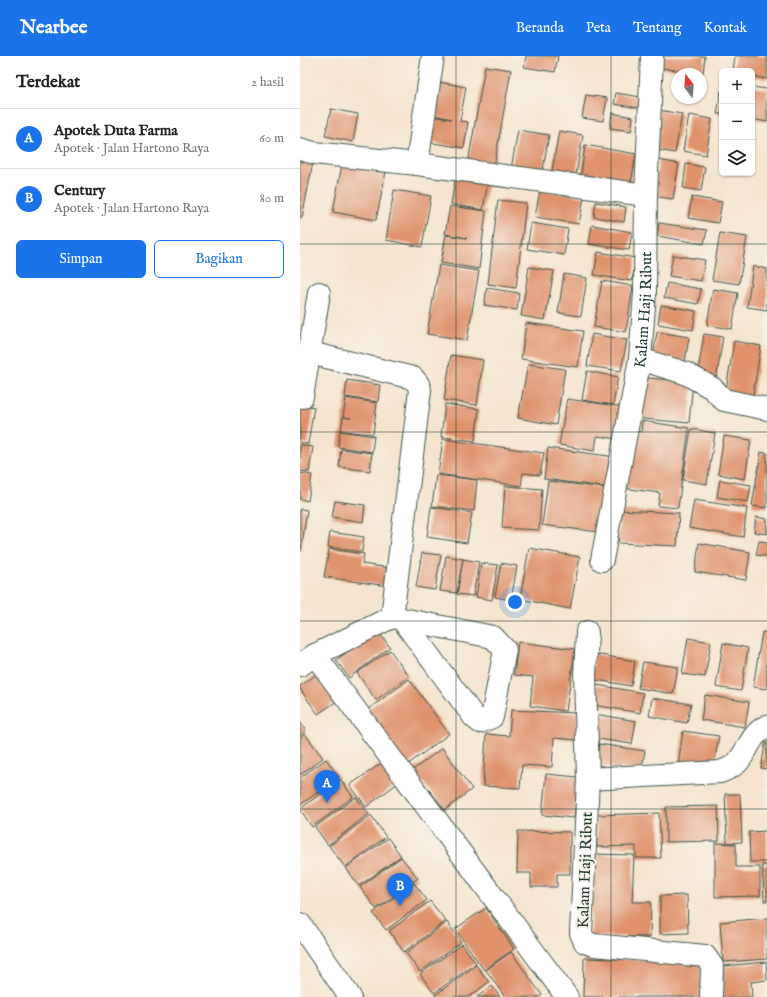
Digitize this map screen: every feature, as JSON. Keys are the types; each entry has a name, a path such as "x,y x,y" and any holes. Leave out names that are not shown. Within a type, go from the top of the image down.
{"street":[{"path":"417,164 433,56"},
{"name":"Kalam Haji Ribut","path":"602,560 640,360 645,293 646,195 652,56"},
{"path":"300,149 314,153 417,164 646,195"},
{"path":"302,397 319,293"},
{"path":"310,353 413,378 418,384 420,390 397,618 474,718 480,722 492,717 505,650 500,642 494,637 397,618 307,660 567,997"},
{"path":"640,360 685,373 712,388 724,400 767,409"},
{"name":"Kalam Haji Ribut","path":"587,632 585,675 588,779 581,932 585,942 594,945 705,956 712,966 711,997"},
{"path":"588,779 720,772 736,764 744,755 755,735 767,726"},
{"path":"300,924 350,997"}],"building":[{"path":"526,56 558,56 555,72 524,67"},
{"path":"662,56 705,56 704,68 671,68 671,69 661,68"},
{"path":"735,56 767,56 767,79 755,77 755,68 733,68"},
{"path":"485,66 511,70 494,167 468,163"},
{"path":"439,82 466,87 460,121 468,122 464,148 427,142 431,116 451,119 433,115"},
{"path":"755,87 767,89 767,122 755,120"},
{"path":"616,93 641,97 639,108 614,104"},
{"path":"586,95 607,98 603,121 582,118"},
{"path":"719,102 719,114 717,114"},
{"path":"331,109 358,114 353,142 325,136"},
{"path":"658,110 682,114 675,153 652,149"},
{"path":"612,113 633,117 631,131 610,128"},
{"path":"689,115 712,119 706,155 683,151"},
{"path":"518,130 549,135 542,174 511,169"},
{"path":"559,131 583,135 575,180 551,176"},
{"path":"585,145 636,154 631,183 581,175"},
{"path":"300,154 314,157 302,218 300,218"},
{"path":"343,159 387,167 376,220 333,212"},
{"path":"659,160 679,164 673,199 653,196"},
{"path":"686,164 705,167 701,191 683,188"},
{"path":"456,175 488,181 483,210 451,204"},
{"path":"394,190 431,196 422,247 386,240"},
{"path":"540,190 584,197 579,224 535,217"},
{"path":"692,197 722,202 718,223 688,218"},
{"path":"498,200 526,203 516,288 488,284"},
{"path":"596,202 626,207 624,222 594,217"},
{"path":"450,206 486,211 479,269 441,263 446,235 467,238 445,234"},
{"path":"531,223 568,229 564,255 527,249"},
{"path":"659,223 707,230 704,244 657,236"},
{"path":"592,225 632,232 629,250 589,244"},
{"path":"720,233 747,237 739,284 712,280"},
{"path":"598,252 636,258 632,281 594,275"},
{"path":"673,255 705,260 701,281 669,276"},
{"path":"439,265 479,271 467,340 427,334"},
{"path":"753,266 767,269 767,310 747,307"},
{"path":"529,267 554,271 545,320 521,316"},
{"path":"564,274 587,278 581,316 558,313"},
{"path":"602,281 633,286 626,332 594,327"},
{"path":"667,283 701,289 698,304 664,298"},
{"path":"487,288 519,293 517,310 484,305"},
{"path":"713,289 738,293 732,329 707,325"},
{"path":"661,305 696,311 693,330 658,324"},
{"path":"526,323 583,331 578,367 521,359"},
{"path":"657,332 689,337 685,362 653,356"},
{"path":"592,334 627,340 621,371 587,366"},
{"path":"704,334 723,337 716,381 697,378"},
{"path":"734,341 761,346 752,401 725,396"},
{"path":"451,355 483,360 477,405 444,400"},
{"path":"528,364 565,369 556,425 518,418"},
{"path":"587,371 618,377 613,405 582,400"},
{"path":"637,377 693,382 689,423 633,418"},
{"path":"347,380 380,385 378,402 345,397"},
{"path":"346,398 377,403 373,434 341,431"},
{"path":"567,399 624,407 618,439 597,436 595,451 559,445"},
{"path":"300,404 314,407 308,444 300,443"},
{"path":"445,404 479,409 475,441 441,437"},
{"path":"642,421 689,428 678,508 658,506 660,493 622,488 630,430 641,432"},
{"path":"691,429 715,433 707,484 683,480"},
{"path":"340,431 374,436 372,452 338,447"},
{"path":"724,436 751,440 745,479 718,474"},
{"path":"443,439 544,453 540,475 523,473 521,486 438,474"},
{"path":"300,445 313,447 309,472 300,471"},
{"path":"548,448 616,457 612,488 544,479"},
{"path":"341,449 372,453 370,471 339,467"},
{"path":"761,452 767,453 767,508 752,506"},
{"path":"300,473 312,475 308,501 300,499"},
{"path":"436,475 477,480 474,511 432,506"},
{"path":"720,480 751,485 748,502 717,497"},
{"path":"548,481 605,488 599,532 542,525"},
{"path":"505,486 542,489 539,530 502,528"},
{"path":"694,500 747,508 743,537 689,528"},
{"path":"335,501 365,505 363,522 332,517"},
{"path":"431,507 472,513 467,543 427,537"},
{"path":"300,509 307,510 301,551 300,551"},
{"path":"620,510 679,513 677,546 618,543"},
{"path":"756,517 767,519 767,534 754,532"},
{"path":"330,532 364,537 362,552 328,547"},
{"path":"759,541 767,542 767,556 756,555"},
{"path":"699,543 750,552 746,580 695,572"},
{"path":"529,548 580,557 570,609 520,599"},
{"path":"329,549 364,554 362,564 390,568 388,586 324,577"},
{"path":"422,553 441,555 435,590 416,587"},
{"path":"446,556 463,559 457,593 440,591"},
{"path":"463,559 479,562 473,596 457,594"},
{"path":"481,563 498,565 492,600 476,597"},
{"path":"501,563 517,566 511,600 495,597"},
{"path":"377,630 390,647 349,678 336,660"},
{"path":"762,632 767,633 767,689 753,687"},
{"path":"688,638 711,642 705,677 682,674"},
{"path":"518,642 575,649 566,711 530,706 533,677 514,675"},
{"path":"723,643 748,648 741,691 716,687"},
{"path":"390,650 409,676 376,700 357,673"},
{"path":"595,654 635,661 631,686 591,679"},
{"path":"643,662 678,667 673,694 638,688"},
{"path":"317,674 337,701 318,714 300,689 300,686"},
{"path":"409,679 449,734 407,765 367,710"},
{"path":"597,685 643,693 640,713 594,705"},
{"path":"705,695 749,702 745,727 701,720"},
{"path":"652,698 691,704 687,723 649,716"},
{"path":"511,710 578,713 577,740 554,738 552,767 522,765 520,788 483,786 486,734 509,736"},
{"path":"595,714 636,721 632,744 591,738"},
{"path":"300,722 306,731 300,736"},
{"path":"683,731 719,736 713,771 678,765"},
{"path":"305,734 323,758 300,775 300,738"},
{"path":"767,740 767,769 761,768"},
{"path":"599,744 645,751 641,772 596,765"},
{"path":"442,748 472,789 445,810 413,770"},
{"path":"326,759 339,777 300,805 300,778"},
{"path":"383,762 398,783 366,807 350,785"},
{"path":"546,774 578,777 574,818 542,815"},
{"path":"340,779 353,797 312,827 300,809"},
{"path":"725,794 740,794 742,842 727,843"},
{"path":"356,797 369,814 328,845 315,827"},
{"path":"718,806 719,841 666,842 666,807"},
{"path":"659,813 661,858 636,858 636,846 597,847 596,815"},
{"path":"371,815 386,837 345,867 329,846"},
{"path":"518,831 570,832 570,874 557,874 557,887 531,887 531,873 517,873"},
{"path":"767,831 767,862 750,862 749,832"},
{"path":"388,838 401,856 359,886 346,868"},
{"path":"715,843 736,844 736,867 760,867 760,896 715,897"},
{"path":"592,854 634,855 632,902 651,902 650,937 590,936"},
{"path":"401,857 418,878 376,909 360,887"},
{"path":"762,865 767,865 767,901 764,901"},
{"path":"414,883 427,900 386,930 373,913"},
{"path":"687,895 688,933 660,934 660,896"},
{"path":"430,901 446,921 404,952 389,931"},
{"path":"486,908 514,949 484,970 455,929"},
{"path":"767,918 767,959 723,962 720,922"},
{"path":"447,922 461,942 420,972 406,953"},
{"path":"462,944 476,963 434,993 420,974"},
{"path":"511,952 542,995 539,997 505,997 486,970"},
{"path":"584,958 701,962 700,997 583,997"},
{"path":"766,962 767,980 751,982 752,997 716,997 713,967"},
{"path":"476,965 489,982 469,997 436,997 435,995"},
{"path":"492,986 500,997 477,997"}],"place":[{"name":"Apotek Duta Farma","path":"327,803"},
{"name":"Century","path":"400,906"}]}
